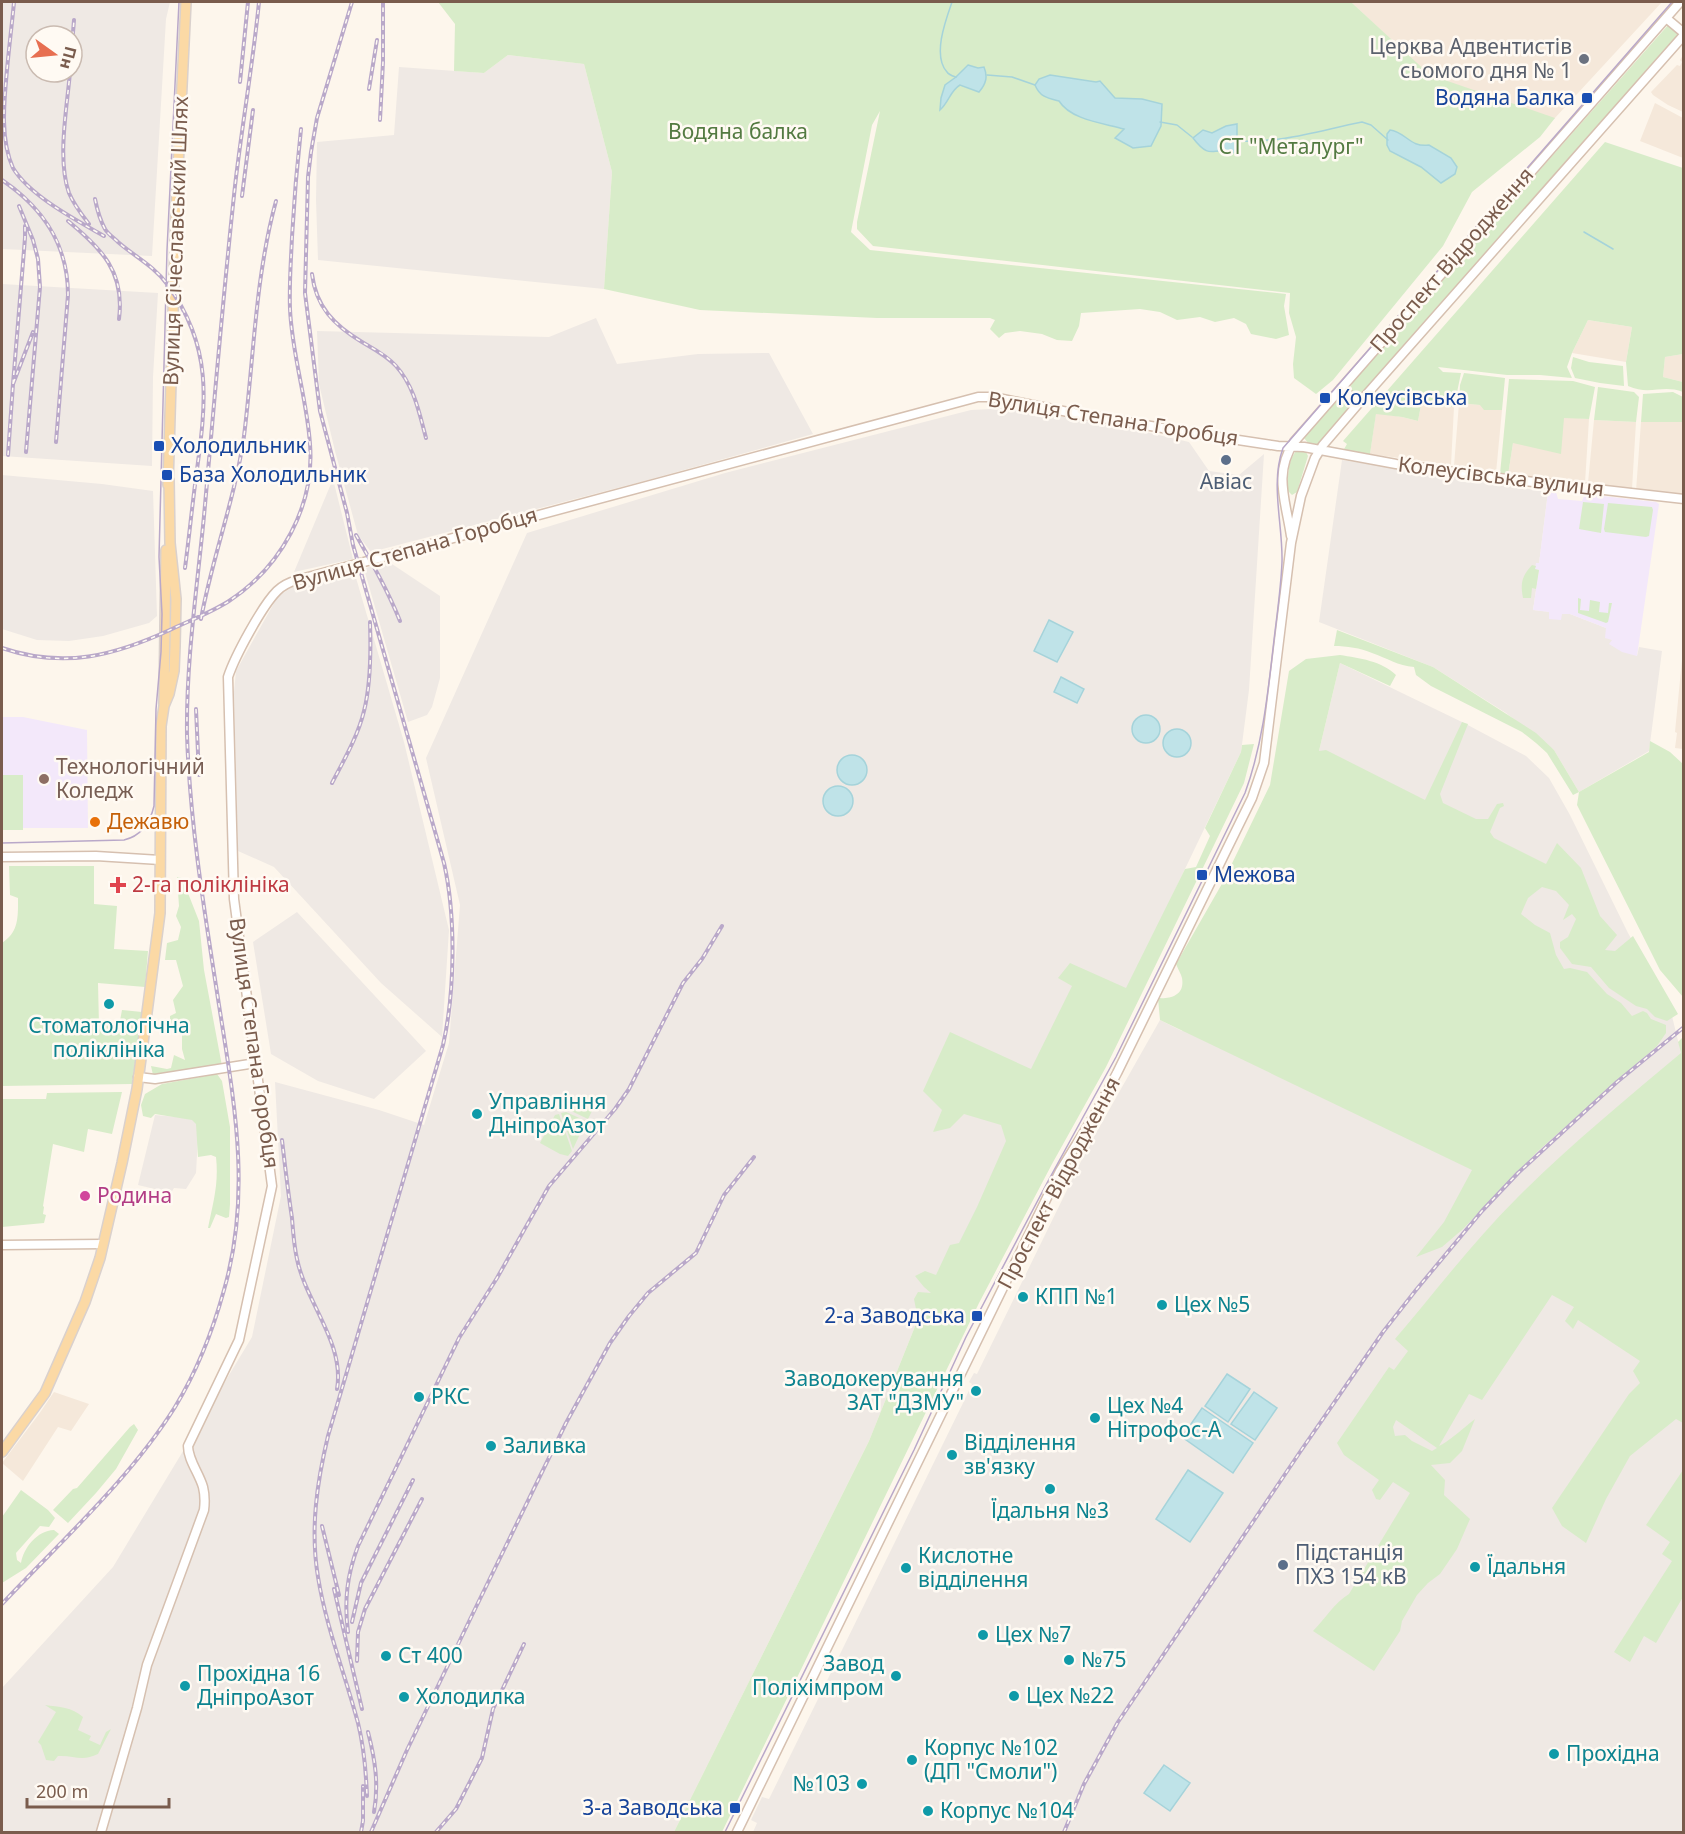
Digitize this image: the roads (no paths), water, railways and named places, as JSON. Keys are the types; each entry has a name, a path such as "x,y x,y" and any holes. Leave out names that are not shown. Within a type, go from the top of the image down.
{"main road":[{"name":"Вулиця Січеславський Шлях","path":"2,1452 37,1406 52,1379 86,1302 104,1244 138,1077 160,913 161,726 165,706 163,696 165,542 169,480 176,211 186,2"}],"street":[{"name":"Проспект Відродження","path":"1292,543 1281,480 1283,464 1291,446 1680,2"},
{"path":"1665,18 1683,34"},
{"name":"Проспект Відродження","path":"737,1833 1060,1171 1117,1073 1252,798 1264,763 1292,543 1301,496 1311,466 1320,450 1359,403 1683,34"},
{"path":"1341,388 1359,403"},
{"name":"Вулиця Степана Горобця","path":"101,1833 147,1665 204,1510 203,1485 188,1453 192,1436 239,1340 272,1186 234,899 228,677 233,664 272,596 287,583 978,397 993,397 1192,433 1320,450"},
{"name":"Колеусівська вулиця","path":"1320,450 1396,464 1490,477 1683,499"},
{"path":"2,857 96,856 160,860"},
{"path":"138,1077 155,1079 256,1063"},
{"path":"2,1245 104,1244"}],"water":[{"path":"968,65 984,67 986,80 983,86 979,92 960,85 940,110 945,85"},
{"path":"1050,75 1100,81 1115,98 1142,99 1162,104 1161,126 1151,146 1133,148 1115,138 1124,129 1079,117 1071,113 1059,101 1042,95 1035,85 1039,79"},
{"path":"1237,124 1237,141 1234,152 1231,154 1225,151 1205,150 1193,138 1203,130 1212,133 1226,126"},
{"path":"1390,130 1417,144 1429,145 1451,158 1457,167 1455,174 1441,183 1421,167 1390,151 1387,145 1387,134"},
{"path":"1049,620 1073,632 1057,662 1034,651"},
{"path":"1061,677 1084,689 1077,703 1054,692"},
{"path":"1146,715 1156,719 1160,729 1156,739 1146,743 1136,739 1132,729 1136,719"},
{"path":"1177,729 1187,733 1191,743 1187,753 1177,757 1167,753 1163,743 1167,733"},
{"path":"852,755 862,760 867,770 862,780 852,785 842,780 837,770 842,760"},
{"path":"838,786 848,791 853,801 848,811 838,816 828,811 823,801 828,791"},
{"path":"1227,1374 1250,1389 1228,1422 1205,1406"},
{"path":"1254,1392 1277,1408 1255,1440 1231,1424"},
{"path":"1202,1408 1253,1443 1233,1473 1182,1437"},
{"path":"1188,1470 1223,1493 1190,1542 1156,1519"},
{"path":"1164,1765 1190,1783 1170,1811 1144,1793"}],"waterway":[{"path":"952,2 940,47 943,65 950,75 956,77"},
{"path":"987,75 1012,77 1035,85"},
{"path":"1160,122 1177,125 1192,137"},
{"path":"1236,141 1285,138 1362,122 1371,125 1388,140"},
{"path":"1584,232 1613,249"}],"tram line":[{"path":"2,843 124,840 144,828 154,806 156,709 162,614 159,557 167,250 179,2"},
{"path":"725,1832 914,1450 966,1337 1116,1057 1245,793 1264,718 1279,601 1282,548 1277,490 1279,462 1283,448 1672,2"}],"railway":[{"path":"14,2 4,107 6,145 13,168 42,198 104,236"},
{"path":"240,82 248,2"},
{"path":"2,1604 116,1485 157,1434 175,1407 197,1365 215,1320 232,1254 239,1183 238,1147 235,1112 195,837 187,708 192,625 231,227 259,2"},
{"path":"352,2 317,118 311,152 308,177 305,293 320,411 347,513 353,545 444,863 451,906 452,930 452,979 443,1045 328,1436 316,1506 315,1541 321,1596 360,1732 367,1796"},
{"path":"380,120 383,2"},
{"path":"74,20 74,24"},
{"path":"369,89 377,40"},
{"path":"69,84 63,149 65,180 78,210 89,224"},
{"path":"242,196 253,110"},
{"path":"2,648 47,658 68,658 109,652 151,638 216,609 248,587 279,553 291,533 307,490 310,467 306,410 291,326 290,300 293,224 301,129"},
{"path":"2,180 17,191 41,215 58,244 67,277 68,295 56,442"},
{"path":"95,199 100,218 108,233 150,266 167,284 193,331 199,354 204,400 185,568"},
{"path":"201,619 240,459 259,288 276,201"},
{"path":"19,206 38,259 40,287 26,452"},
{"path":"68,221 101,252 109,263 118,288 119,319"},
{"path":"13,384 25,226"},
{"path":"312,274 322,306 335,322 352,336 380,352 402,374 415,400 426,438"},
{"path":"8,455 13,384 33,332"},
{"path":"356,535 400,621"},
{"path":"332,783 346,757 364,711 369,678 370,622"},
{"path":"196,709 199,775"},
{"path":"348,1632 347,1588 358,1546 459,1338 497,1278 549,1186 615,1109 629,1089 683,983 702,959 722,926"},
{"path":"1064,1832 1084,1784 1118,1722 1383,1332 1482,1211 1518,1173 1617,1082 1684,1027"},
{"path":"282,1140 297,1259 335,1355 338,1372 337,1389"},
{"path":"371,1832 407,1750 476,1607 566,1423 610,1343 648,1293 696,1253 724,1195 754,1157"},
{"path":"352,1622 361,1583 413,1480"},
{"path":"357,1661 358,1632 365,1609 422,1499"},
{"path":"322,1526 339,1595"},
{"path":"334,1589 362,1709"},
{"path":"436,1832 456,1809 482,1758 493,1709 524,1644"},
{"path":"368,1732 376,1772 374,1812"},
{"path":"361,1832 363,1786"}],"place":[{"name":"Церква Адвентистів сьомого дня № 1","path":"1584,59"},
{"name":"Водяна Балка","path":"1587,98"},
{"name":"Колеусівська","path":"1325,398"},
{"name":"Холодильник","path":"159,446"},
{"name":"Авіас","path":"1226,460"},
{"name":"База Холодильник","path":"167,475"},
{"name":"Технологічний Коледж","path":"44,779"},
{"name":"Дежавю","path":"95,822"},
{"name":"Межова","path":"1202,875"},
{"name":"2-га поліклініка","path":"118,885"},
{"name":"Стоматологічна поліклініка","path":"109,1004"},
{"name":"Управління ДніпроАзот","path":"477,1114"},
{"name":"Родина","path":"85,1196"},
{"name":"КПП №1","path":"1023,1297"},
{"name":"Цех №5","path":"1162,1305"},
{"name":"2-а Заводська","path":"977,1316"},
{"name":"Заводокерування ЗАТ \"ДЗМУ\"","path":"976,1391"},
{"name":"РКС","path":"419,1397"},
{"name":"Цех №4 Нітрофос-А","path":"1095,1418"},
{"name":"Заливка","path":"491,1446"},
{"name":"Відділення зв'язку","path":"952,1455"},
{"name":"Їдальня №3","path":"1050,1489"},
{"name":"Підстанція ПХЗ 154 кВ","path":"1283,1565"},
{"name":"Їдальня","path":"1475,1567"},
{"name":"Кислотне відділення","path":"906,1568"},
{"name":"Цех №7","path":"983,1635"},
{"name":"Ст 400","path":"386,1656"},
{"name":"№75","path":"1069,1660"},
{"name":"Завод Поліхімпром","path":"896,1676"},
{"name":"Прохідна 16 ДніпроАзот","path":"185,1686"},
{"name":"Цех №22","path":"1014,1696"},
{"name":"Холодилка","path":"404,1697"},
{"name":"Прохідна","path":"1554,1754"},
{"name":"Корпус №102 (ДП \"Смоли\")","path":"912,1760"},
{"name":"№103","path":"862,1784"},
{"name":"3-а Заводська","path":"735,1808"},
{"name":"Корпус №104","path":"928,1811"}],"park label":[{"name":"Водяна балка","path":"738,132"},
{"name":"СТ \"Металург\"","path":"1291,147"}]}
